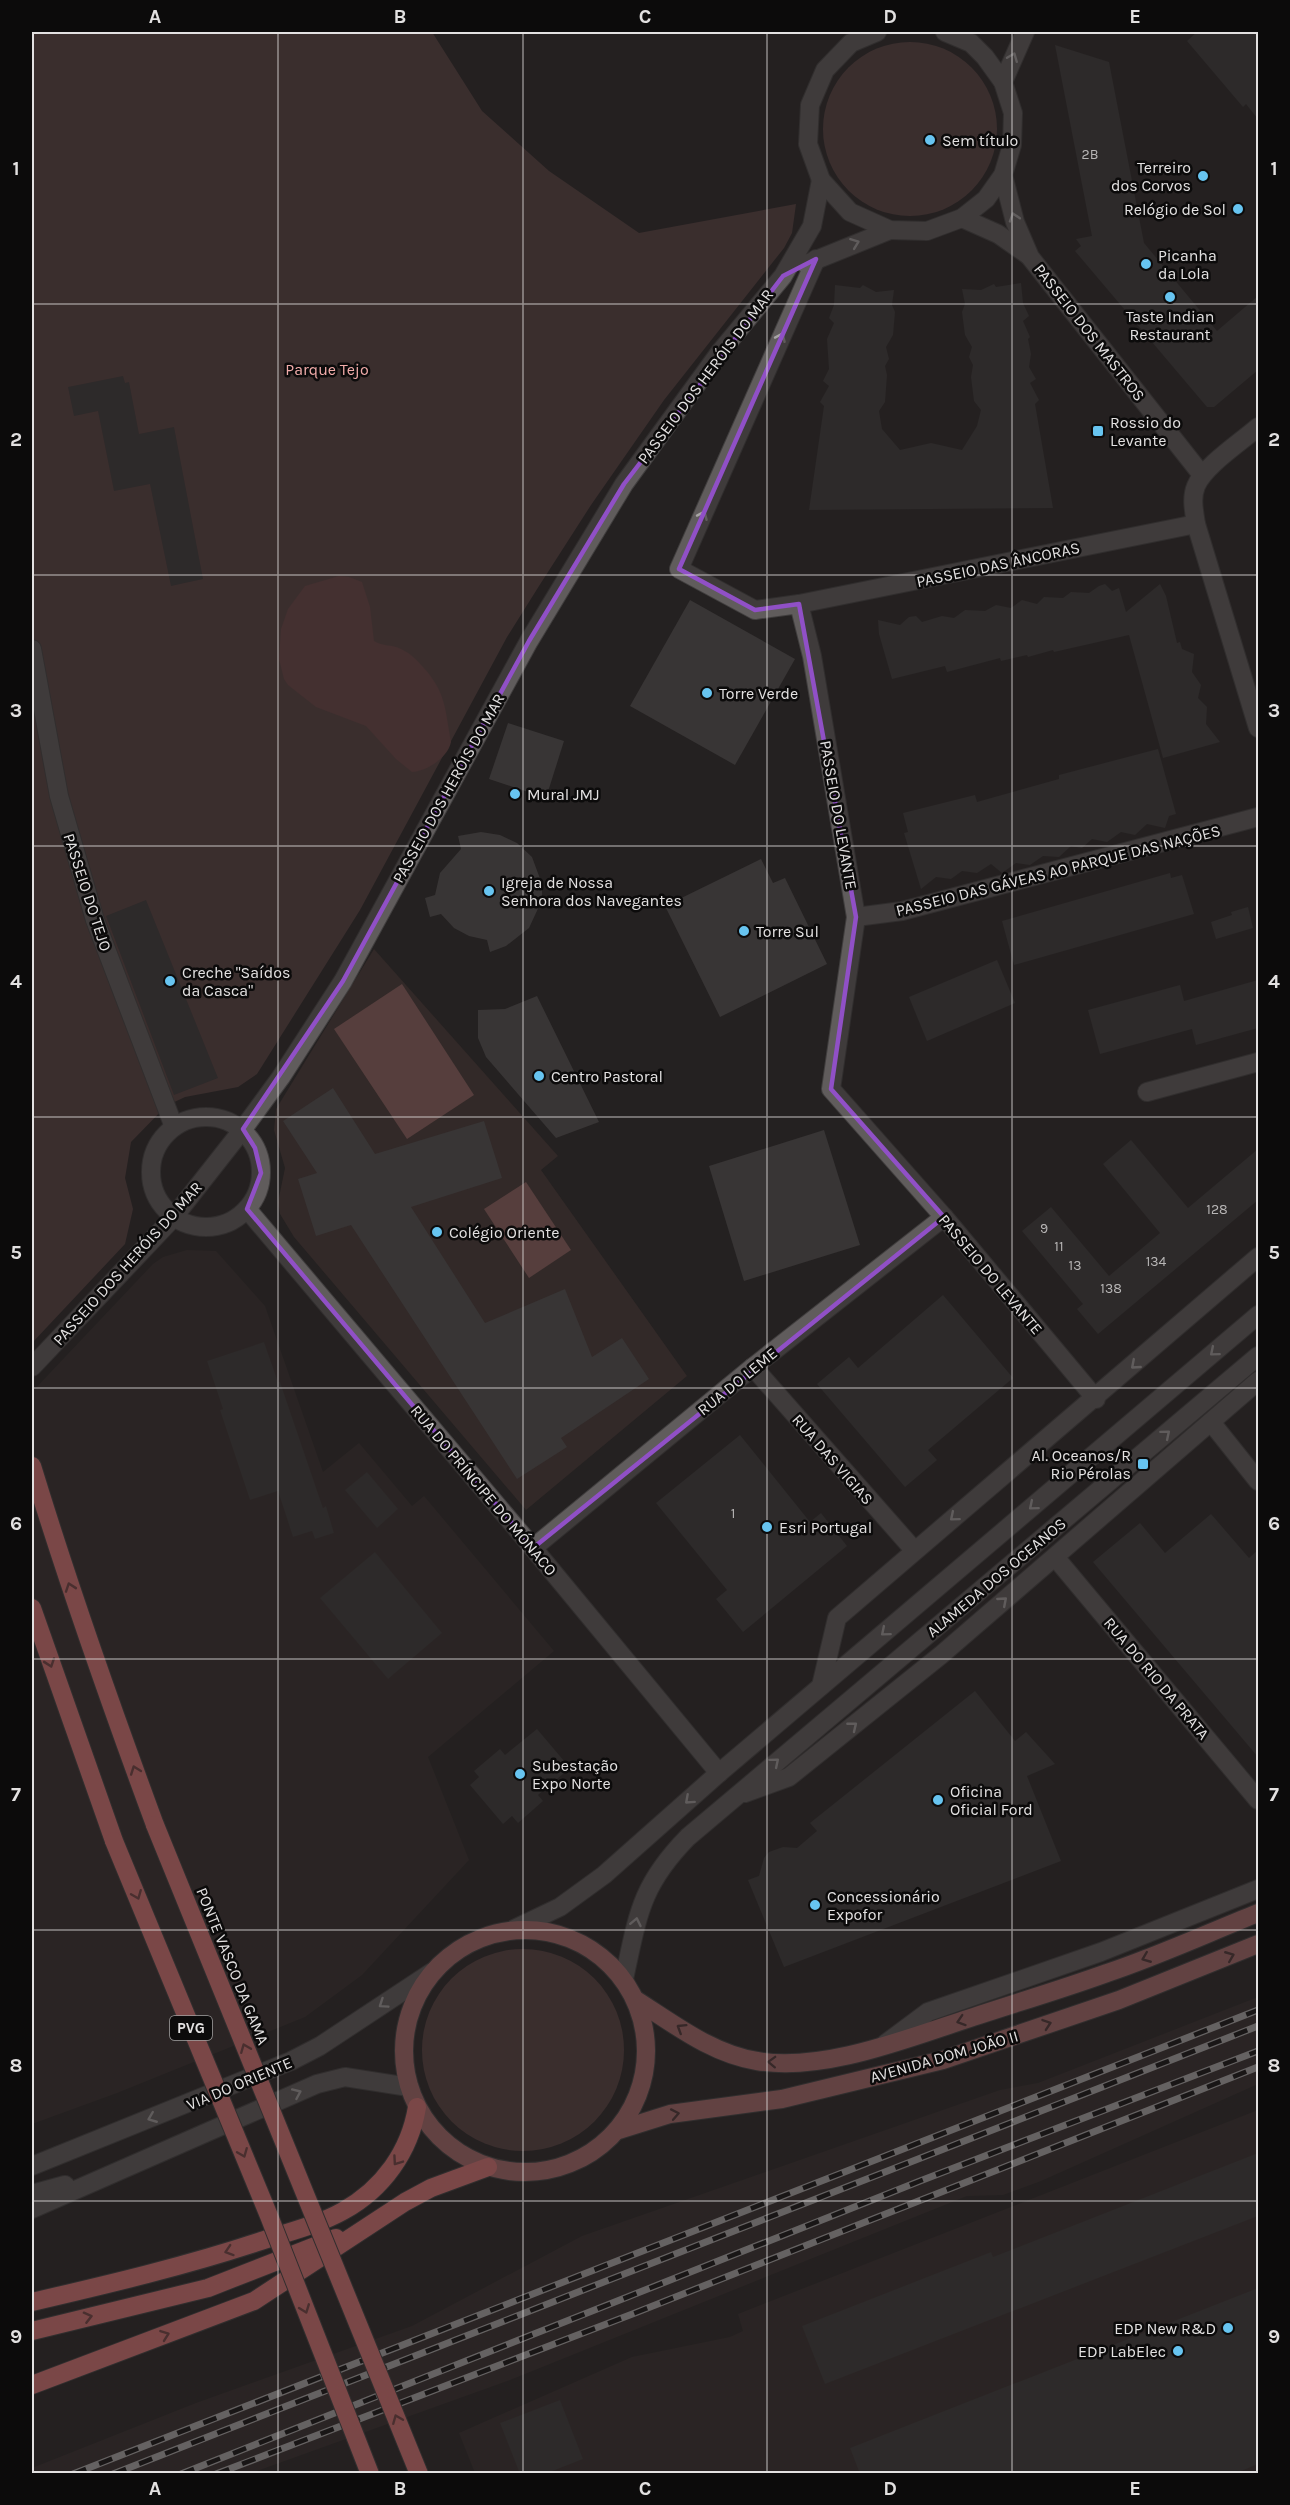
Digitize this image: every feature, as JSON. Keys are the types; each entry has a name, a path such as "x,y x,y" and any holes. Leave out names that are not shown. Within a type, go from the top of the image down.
{"highway":[{"name":"PONTE VASCO DA GAMA","path":"32,1466 96,1663 155,1825 419,2474"},
{"name":"PVG","path":"32,1608 114,1841 269,2216 370,2474"},
{"path":"32,2302 197,2262 342,2212 379,2183 397,2162 410,2138 417,2107"},
{"path":"32,2385 254,2301 431,2188 488,2167"},
{"path":"32,2331 208,2288 372,2224"}],"main road":[{"name":"AVENIDA DOM JOÃO II","path":"636,2000 727,2053 759,2062 816,2061 885,2044 1109,1973 1258,1913"},
{"path":"514,1929 556,1932 594,1950 624,1979 636,2000 646,2033 646,2067 637,2100 619,2130 592,2153 559,2168 524,2173 488,2167 459,2154 435,2133 417,2107 409,2088 403,2047 411,2007 432,1972 455,1950 483,1935 514,1929"},
{"name":"AVENIDA DOM JOÃO II","path":"619,2130 670,2114 782,2099 943,2060 1119,2000 1258,1944"}],"street":[{"path":"877,32 851,43 825,70 810,105 808,144 821,180 850,212 890,230 927,231 962,218 986,200 1003,175 1013,140 1012,113 1003,82 985,57 970,43 946,32"},
{"path":"946,32 966,32"},
{"path":"1003,82 1025,32"},
{"name":"PASSEIO DOS MASTROS","path":"1003,175 1015,222 1030,257 1202,475"},
{"name":"PASSEIO DOS HERÓIS DO MAR","path":"32,1367 173,1218 243,1130 281,1077 343,981 529,641 624,484 734,333 783,276 812,226 821,180"},
{"path":"962,218 998,234 1030,257"},
{"path":"783,276 890,230"},
{"path":"800,604 755,610 679,569 816,260"},
{"path":"1258,428 1202,475 1192,501 1196,524 1258,728"},
{"name":"PASSEIO DAS ÂNCORAS","path":"800,604 1196,524"},
{"name":"PASSEIO DO LEVANTE","path":"800,604 812,656 856,917 831,1089 944,1217 1096,1399"},
{"name":"PASSEIO DO TEJO","path":"32,649 59,796 92,911 174,1127"},
{"name":"PASSEIO DAS GÁVEAS AO PARQUE DAS NAÇÕES","path":"856,917 902,911 1258,817"},
{"path":"1147,1092 1258,1062"},
{"path":"199,1117 226,1121 243,1130 255,1148 261,1173 254,1198 247,1209 236,1219 209,1228 194,1227 173,1218 159,1203 153,1190 150,1176 151,1162 156,1148 174,1127 199,1117"},
{"name":"RUA DO PRÍNCIPE DO MÓNACO","path":"247,1209 719,1773"},
{"name":"RUA DO LEME","path":"533,1548 753,1367 944,1217"},
{"path":"821,1686 837,1618 914,1550 1096,1399 1258,1257"},
{"name":"ALAMEDA DOS OCEANOS","path":"514,1929 560,1907 591,1886 719,1773 1258,1315"},
{"name":"ALAMEDA DOS OCEANOS","path":"624,1979 639,1909 654,1877 682,1843 732,1798 1258,1356"},
{"name":"RUA DAS VIGIAS","path":"753,1367 914,1550"},
{"name":"ALAMEDA DOS OCEANOS","path":"732,1798 789,1777 941,1655 1258,1381"},
{"path":"1211,1422 1258,1481"},
{"name":"RUA DO RIO DA PRATA","path":"1055,1557 1258,1800"},
{"path":"885,2044 928,2012 1101,1952 1258,1890"},
{"name":"VIA DO ORIENTE","path":"32,2166 291,2061 320,2046 432,1972"},
{"name":"VIA DO ORIENTE","path":"32,2209 324,2082 345,2077 360,2078 409,2088"},
{"path":"32,2193 126,2168"}],"highlighted area":[{"path":"816,259 679,569 755,610 799,604 856,917 831,1089 944,1217 533,1548 247,1209 261,1173 255,1148 243,1129 343,981 529,641 624,484 783,276"}],"shaded area":[{"path":"339,576 362,582 370,607 374,641 398,647 410,655 431,676 440,693 446,710 451,742 442,758 424,769 412,772 396,759 366,726 316,707 288,685 284,679 279,659 281,629 288,609 305,586"},
{"name":"Colégio Oriente","path":"374,949 558,1156 541,1170 687,1376 526,1510 294,1237 280,1214 278,1202 285,1168 274,1130 276,1109"},
{"path":"187,1250 216,1251 265,1306 323,1472 359,1443 412,1506 424,1496 554,1651 428,1757 469,1860 362,1975 305,2017 117,2093 32,2124 32,1392 153,1264 163,1257"},
{"path":"1258,1997 1258,2084 1041,2181 1003,2195 967,2196 510,2380 251,2473 32,2474 32,2468 196,2403 412,2326 582,2236 1000,2090 1038,2083"},
{"path":"1258,2110 1258,2473 475,2473 459,2433 632,2357 730,2337 743,2331 738,2314"}],"green space":[{"name":"Parque Tejo","path":"32,32 432,32 482,111 549,171 639,233 796,204 792,233 784,248 664,400 591,505 507,637 360,910 257,1074 238,1087 185,1097 166,1106 131,1142 125,1178 133,1209 125,1244 32,1343"},
{"path":"910,42 927,43 943,48 959,56 972,67 983,80 991,96 996,112 996,146 991,162 983,178 972,191 959,202 943,210 927,215 910,216 893,215 877,210 861,202 848,191 837,178 829,162 824,146 823,129 824,112 829,96 837,80 848,67 861,56 877,48 893,43"},
{"path":"402,984 474,1095 407,1139 334,1029"},
{"path":"526,1182 571,1250 529,1278 484,1209"},
{"path":"523,1949 543,1951 562,1957 579,1966 601,1986 616,2011 622,2030 624,2050 622,2070 616,2089 607,2106 587,2128 562,2143 543,2149 523,2151 503,2149 484,2143 467,2134 445,2114 430,2089 424,2070 422,2050 424,2030 430,2011 439,1994 459,1972 484,1957 503,1951"}],"building":[{"path":"1197,32 1258,32 1258,119 1246,104 1243,107 1187,41"},
{"path":"1055,45 1109,62 1144,243 1217,331 1258,296 1258,370 1214,407 1207,407 1075,251 1081,246 1076,239 1092,236"},
{"path":"1021,283 1023,303 1029,316 1023,321 1030,337 1028,339 1031,354 1029,367 1036,379 1030,383 1039,400 1035,404 1053,508 809,510 824,406 820,402 829,386 823,381 829,369 827,339 834,323 829,318 834,305 835,285 860,288 863,285 876,292 894,290 893,335 886,347 889,359 885,366 887,375 885,402 879,411 882,429 900,450 931,443 962,450 977,426 981,410 974,401 971,377 973,365 969,357 972,347 965,335 962,312 965,304 962,289 981,290 994,284 996,287"},
{"path":"123,376 125,383 129,382 139,434 174,427 203,579 171,586 150,484 114,491 98,411 74,416 68,387"},
{"path":"1105,584 1112,591 1119,588 1126,612 1160,584 1166,596 1177,643 1180,642 1182,649 1194,654 1192,672 1201,685 1198,698 1207,707 1206,724 1220,742 1163,758 1129,635 1028,657 1027,655 1001,661 1000,658 947,672 945,666 892,679 879,634 878,620 900,625 909,617 916,616 922,622 942,616 954,618 965,610 985,611 996,605 1011,608 1022,600 1037,604 1044,597 1063,598 1071,592 1089,593"},
{"name":"Torre Verde","path":"690,600 795,659 735,765 630,706"},
{"path":"508,723 564,741 546,798 489,779"},
{"path":"1158,749 1176,814 1169,816 1165,828 1147,824 1135,835 1121,832 1107,842 1092,839 1082,848 1071,846 1059,857 1043,856 1030,865 1016,863 1002,873 991,864 977,873 962,871 951,879 936,877 921,889 904,833 908,832 903,813 975,795 977,802 1059,779 1059,775"},
{"name":"Igreja de Nossa Senhora dos Navegantes","path":"481,832 500,835 517,843 532,857 542,884 542,900 529,928 506,946 490,952 487,940 469,936 454,928 441,914 430,917 425,898 435,895 440,873 461,849 458,836"},
{"name":"Torre Sul","path":"761,859 773,883 785,878 827,964 720,1017 665,906"},
{"path":"1170,873 1171,878 1182,875 1194,914 1014,965 1002,921"},
{"path":"146,900 218,1078 174,1095 106,916"},
{"path":"1248,907 1253,928 1216,939 1211,922"},
{"path":"997,960 1015,1003 927,1041 909,997"},
{"path":"1258,980 1258,1028 1196,1045 1192,1029 1100,1054 1088,1010 1180,985 1184,1001"},
{"name":"Centro Pastoral","path":"537,996 599,1122 556,1138 486,1057 478,1038 478,1010 505,1009"},
{"path":"333,1088 375,1154 484,1121 502,1178 411,1207 485,1323 565,1289 592,1357 622,1338 649,1379 561,1438 567,1447 517,1479 351,1225 316,1236 298,1179 317,1173 283,1121"},
{"path":"824,1130 860,1245 744,1281 709,1166"},
{"path":"1131,1140 1188,1208 1258,1149 1258,1200 1098,1334 1077,1309 1083,1304 1022,1231 1051,1207 1109,1276 1160,1233 1103,1164"},
{"path":"943,1295 1013,1378 928,1450 937,1460 905,1487 817,1384 849,1357 858,1368"},
{"path":"264,1342 334,1533 315,1539 312,1531 293,1537 278,1491 250,1500 220,1410 223,1409 207,1361"},
{"path":"740,1435 810,1522 821,1513 847,1546 743,1632 716,1599 727,1590 656,1503"},
{"path":"367,1472 398,1509 377,1528 345,1490"},
{"path":"1211,1514 1249,1558 1258,1550 1258,1757 1093,1562 1140,1523 1165,1553"},
{"path":"375,1552 442,1633 388,1679 320,1598"},
{"name":"Oficina Oficial Ford","path":"975,1691 1015,1741 1026,1732 1055,1764 1027,1776 1061,1861 784,1967 748,1880 759,1876 764,1858 769,1852 783,1847 797,1848 817,1831 810,1823"},
{"name":"Subestação Expo Norte","path":"537,1729 570,1768 538,1795 543,1801 518,1823 512,1816 503,1824 470,1785 479,1777 474,1771 500,1749 505,1755"},
{"path":"1258,2153 1258,2216 825,2384 802,2326 991,2252 993,2257"},
{"name":"EDP LabElec","path":"1258,2288 1258,2464 1234,2474 860,2474 850,2448"},
{"path":"560,2400 583,2459 545,2474 520,2474 500,2423"}],"railway":[{"path":"73,2474 1258,2010"},
{"path":"113,2474 1258,2026"},
{"path":"181,2474 920,2181 1258,2051"},
{"path":"216,2474 635,2313 1258,2067"}],"place":[{"name":"Sem título","path":"930,140"},
{"name":"Terreiro dos Corvos","path":"1203,176"},
{"name":"Relógio de Sol","path":"1238,209"},
{"name":"Picanha da Lola","path":"1146,264"},
{"name":"Taste Indian Restaurant","path":"1170,297"},
{"name":"Rossio do Levante","path":"1098,431"},
{"name":"Torre Verde","path":"707,693"},
{"name":"Mural JMJ","path":"515,794"},
{"name":"Igreja de Nossa Senhora dos Navegantes","path":"489,891"},
{"name":"Torre Sul","path":"744,931"},
{"name":"Creche \"Saídos da Casca\"","path":"170,981"},
{"name":"Centro Pastoral","path":"539,1076"},
{"name":"Colégio Oriente","path":"437,1232"},
{"name":"Al. Oceanos/R Rio Pérolas","path":"1143,1464"},
{"name":"Esri Portugal","path":"767,1527"},
{"name":"Subestação Expo Norte","path":"520,1774"},
{"name":"Oficina Oficial Ford","path":"938,1800"},
{"name":"Concessionário Expofor","path":"815,1905"},
{"name":"EDP New R&D","path":"1228,2328"},
{"name":"EDP LabElec","path":"1178,2351"}]}
